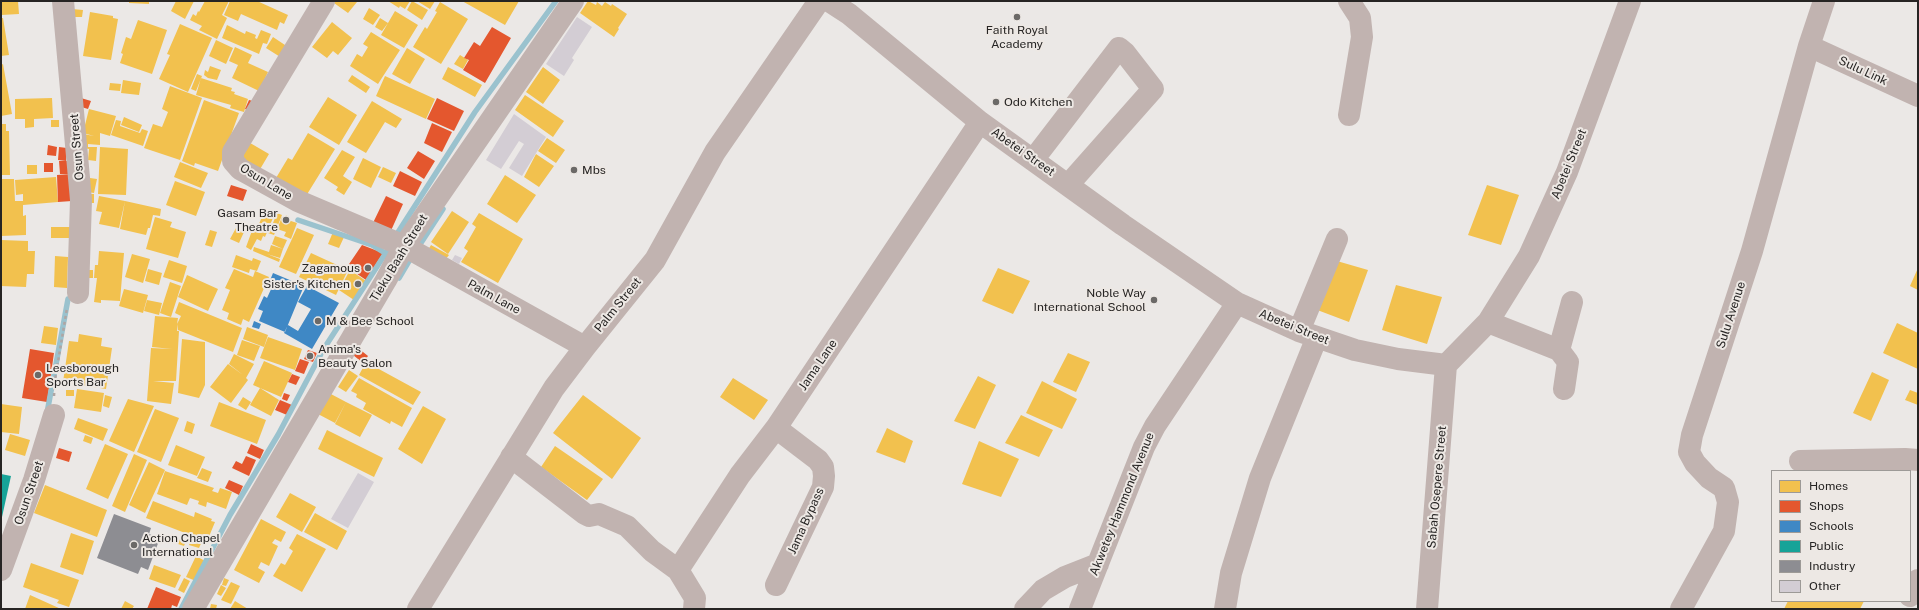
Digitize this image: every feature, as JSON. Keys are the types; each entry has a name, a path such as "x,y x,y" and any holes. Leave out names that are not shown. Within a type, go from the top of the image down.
{"street":[{"name":"Osun Street","path":"63,1 81,200 78,292"},
{"name":"Osun Lane","path":"324,1 233,152 233,161 240,169 298,201 404,246"},
{"name":"Tieku Baah Street","path":"193,609 382,287 404,246 573,1"},
{"name":"Palm Street","path":"418,609 554,388 655,260 715,152 819,1"},
{"name":"Abetei Street","path":"829,1 852,7 980,122 1123,225 1237,303 1308,334 1363,351 1398,359 1446,365 1488,322 1529,256 1567,172 1630,1"},
{"path":"1349,1 1360,18 1362,37 1349,115"},
{"name":"Sulu Avenue","path":"1681,609 1724,531 1728,502 1724,488 1709,478 1695,463 1689,452 1692,435 1752,251 1809,46 1824,1"},
{"name":"Sulu Link","path":"1809,46 1918,96"},
{"path":"1033,160 1119,48 1126,53 1153,89 1068,185"},
{"name":"Jama Lane","path":"678,570 740,475 776,428 980,122"},
{"path":"1225,609 1231,573 1337,239"},
{"name":"Palm Lane","path":"404,246 500,301 585,347"},
{"path":"1559,350 1572,302"},
{"name":"Akwetey Hammond Avenue","path":"1080,609 1144,447 1155,426 1237,303"},
{"path":"1488,322 1559,350 1568,362 1564,389"},
{"name":"Sabah Osepere Street","path":"1427,609 1446,365"},
{"name":"Osun Street","path":"1,570 34,480 54,415"},
{"name":"Jama Bypass","path":"776,428 818,460 823,467 824,476 823,487 776,585"},
{"path":"511,457 585,514 589,516 602,515 627,526 652,551 678,570 695,598 694,609"},
{"path":"1800,461 1918,460"},
{"path":"1025,609 1043,590 1065,577 1098,564"},
{"path":"1911,594 1918,580"}],"path":[{"path":"54,415 55,380 69,298 78,292"}],"building: Homes":[{"path":"1,1 18,1 19,14 1,15"},
{"path":"129,1 149,1 149,4 129,3"},
{"path":"176,1 194,1 185,19 171,11"},
{"path":"205,1 229,1 222,15 227,18 217,39 199,30 202,26 190,20 193,14 196,16"},
{"path":"230,1 257,1 288,15 284,24 280,22 277,30 241,14 238,21 224,15"},
{"path":"336,1 357,2 348,13 334,3"},
{"path":"388,1 410,1 405,9 400,6 399,8"},
{"path":"412,1 428,10 422,20 407,10"},
{"path":"417,1 435,1 430,9"},
{"path":"462,1 519,1 505,25"},
{"path":"588,1 596,5 597,2 602,6 605,2 611,6 612,4 627,14 614,37 580,13"},
{"path":"440,2 468,19 441,64 413,47 425,27 427,29 437,12 435,11"},
{"path":"369,8 380,15 373,25 363,19"},
{"path":"72,9 83,10 82,17 72,17"},
{"path":"395,11 418,25 404,48 381,35"},
{"path":"90,12 113,16 113,18 118,19 111,60 83,56"},
{"path":"1,18 3,18 9,55 1,56"},
{"path":"380,18 388,23 382,31 375,27"},
{"path":"138,20 167,30 152,74 120,63 123,54 121,53 126,37 131,39"},
{"path":"332,22 352,38 338,55 333,51 327,58 312,47"},
{"path":"180,24 212,38 188,92 159,79 170,55 167,54"},
{"path":"227,25 245,34 246,31 256,35 255,38 257,39 261,30 271,34 267,44 263,43 259,54 222,38"},
{"path":"371,32 400,50 378,84 350,66 357,54 362,57 368,47 363,44"},
{"path":"273,37 291,49 285,60 266,48"},
{"path":"216,40 233,48 226,64 209,56"},
{"path":"235,47 252,55 248,63 268,72 259,91 232,78 238,65 229,61"},
{"path":"407,48 425,59 410,84 392,74"},
{"path":"460,55 468,60 463,69 454,64"},
{"path":"3,64 12,114 1,116 1,65"},
{"path":"210,66 221,70 217,80 208,78 204,75 205,70 208,72"},
{"path":"448,67 482,85 475,97 442,79"},
{"path":"543,67 560,80 543,104 526,92"},
{"path":"197,74 202,76 196,91 191,89"},
{"path":"352,75 370,87 366,93 348,81"},
{"path":"385,76 435,99 426,119 376,96"},
{"path":"201,78 232,88 231,91 235,92 234,94 248,99 244,112 230,108 231,105 196,95"},
{"path":"123,80 141,83 139,95 121,93"},
{"path":"110,83 121,84 120,91 109,90"},
{"path":"170,86 202,98 180,160 144,148 153,124 162,127 168,112 162,109"},
{"path":"525,95 564,121 553,137 515,110"},
{"path":"328,97 357,115 339,145 309,127"},
{"path":"52,98 53,118 34,119 34,127 25,128 25,119 15,119 15,99"},
{"path":"204,100 239,113 218,171 195,163 194,166 182,161"},
{"path":"372,101 402,119 396,128 385,122 366,153 347,142"},
{"path":"89,109 116,116 110,136 100,133 100,145 88,144 88,147 97,147 96,161 88,160 89,149 82,148 83,134 94,136 83,133"},
{"path":"124,117 142,125 139,132 121,125"},
{"path":"51,120 59,120 59,127 51,127"},
{"path":"116,120 121,121 120,126 140,133 142,129 148,131 143,146 111,135"},
{"path":"1,124 6,124 6,131 9,131 10,175 1,175"},
{"path":"308,133 335,149 306,196 276,178 288,158 292,160"},
{"path":"547,138 565,150 556,163 538,151"},
{"path":"245,140 269,154 259,171 236,157"},
{"path":"100,147 128,149 126,195 98,194"},
{"path":"342,150 355,157 343,176 352,182 344,195 336,190 338,187 324,178"},
{"path":"536,154 554,166 539,187 524,177"},
{"path":"363,158 381,167 371,188 353,179"},
{"path":"180,162 208,173 201,188 174,177"},
{"path":"27,165 37,165 37,174 27,174"},
{"path":"383,167 396,173 391,183 378,177"},
{"path":"505,175 536,195 517,223 487,204"},
{"path":"56,177 58,202 23,205 23,216 26,215 26,235 1,236 1,179 14,179 15,201 23,201 23,194 16,195 15,180"},
{"path":"90,178 97,179 94,193 88,192"},
{"path":"175,181 205,192 196,216 166,205"},
{"path":"1487,185 1519,195 1501,245 1468,235"},
{"path":"89,194 94,194 94,203 89,203"},
{"path":"99,196 125,201 119,228 99,224 102,212 96,211"},
{"path":"125,201 161,209 160,216 153,215 150,228 148,228 146,235 120,229"},
{"path":"265,209 275,213 265,237 263,236 261,241 257,239 251,250 246,247 253,228 257,229"},
{"path":"452,211 469,222 448,254 431,242"},
{"path":"277,213 282,215 278,225 273,223"},
{"path":"479,213 523,239 498,283 461,262 468,251 464,248 476,227 472,224"},
{"path":"286,215 289,217 288,220 297,223 291,239 284,236 286,232 277,229 282,217 285,219"},
{"path":"155,217 172,222 170,227 186,232 178,258 146,249"},
{"path":"51,227 72,227 72,238 51,238"},
{"path":"270,227 276,230 274,235 268,233"},
{"path":"236,228 244,232 239,243 230,239"},
{"path":"297,228 314,235 296,274 279,267"},
{"path":"210,230 217,232 212,247 205,245"},
{"path":"333,232 344,237 339,248 328,244"},
{"path":"275,236 287,240 283,249 272,244"},
{"path":"1,240 28,241 28,251 35,251 34,274 27,274 26,287 1,286"},
{"path":"271,245 283,249 280,258 267,254 280,259 279,262 253,251 254,247 269,252"},
{"path":"431,245 449,255 445,260 428,250"},
{"path":"99,251 124,253 120,301 101,300 101,303 94,302 97,278 94,278 95,265 98,265"},
{"path":"311,253 348,270 336,295 299,277"},
{"path":"132,254 150,259 143,283 125,277"},
{"path":"236,255 252,261 253,258 261,261 257,271 250,269 249,273 232,267"},
{"path":"55,256 68,257 67,288 54,287"},
{"path":"1330,259 1368,270 1349,322 1312,308"},
{"path":"169,260 187,266 182,283 163,277"},
{"path":"998,268 1030,281 1013,314 982,301"},
{"path":"1918,268 1918,290 1910,286"},
{"path":"148,269 162,273 159,285 145,281"},
{"path":"234,269 253,277 255,271 269,277 249,322 243,319 241,325 227,319 229,313 222,310 230,290 225,288"},
{"path":"86,270 93,270 93,278 86,278"},
{"path":"350,270 366,281 354,300 339,290"},
{"path":"187,275 218,289 208,311 178,297"},
{"path":"170,282 181,286 171,317 160,313"},
{"path":"1396,285 1442,297 1427,344 1382,330"},
{"path":"124,289 148,295 143,313 119,306"},
{"path":"147,300 162,303 159,315 144,311"},
{"path":"179,302 242,328 233,352 178,330 178,324 177,331 179,331 176,381 153,381 174,383 171,404 147,401 151,348 172,349 152,347 155,316 178,318 177,324 181,316 175,313"},
{"path":"1897,323 1918,333 1918,369 1883,353"},
{"path":"44,326 58,328 56,345 41,343"},
{"path":"247,327 268,335 264,347 243,339"},
{"path":"79,334 102,338 101,346 112,348 106,389 63,382 69,341 78,342"},
{"path":"268,337 302,349 295,370 260,358"},
{"path":"182,339 205,342 205,385 199,398 178,393"},
{"path":"242,340 260,346 254,361 237,355"},
{"path":"1068,353 1090,362 1076,392 1053,382"},
{"path":"234,354 254,364 246,378 248,380 231,403 210,387 228,364 243,375 229,364"},
{"path":"264,361 292,373 281,397 253,385"},
{"path":"366,362 421,392 413,405 359,375"},
{"path":"349,370 358,376 346,392 338,387"},
{"path":"1872,372 1889,380 1871,421 1853,413"},
{"path":"978,376 996,385 975,429 954,421"},
{"path":"359,378 412,408 402,427 391,421 390,424 363,409 366,403 356,397 357,394 351,391"},
{"path":"733,378 768,400 754,420 720,397"},
{"path":"1042,381 1077,399 1062,429 1026,413"},
{"path":"260,388 279,400 271,416 250,405"},
{"path":"77,389 104,393 101,412 74,408"},
{"path":"66,390 74,390 74,396 66,396"},
{"path":"1910,390 1918,393 1918,405 1905,400"},
{"path":"329,393 346,402 335,423 318,414"},
{"path":"105,395 112,397 109,408 103,406"},
{"path":"583,395 641,438 612,479 553,433"},
{"path":"243,397 251,402 246,410 238,405"},
{"path":"128,399 154,406 134,452 109,441"},
{"path":"219,402 266,420 257,444 210,426"},
{"path":"346,402 372,415 360,437 335,424"},
{"path":"1,404 22,407 19,434 1,432"},
{"path":"423,406 446,419 422,464 398,449"},
{"path":"155,409 179,418 161,462 137,452"},
{"path":"1021,415 1053,430 1039,457 1005,443"},
{"path":"78,418 108,429 103,441 74,429"},
{"path":"187,421 195,424 192,434 184,431"},
{"path":"887,428 913,441 905,463 876,452"},
{"path":"327,430 383,458 374,477 318,449"},
{"path":"10,434 30,440 25,456 5,450"},
{"path":"85,435 93,438 91,444 83,441"},
{"path":"979,441 1019,459 1001,497 962,484"},
{"path":"105,444 128,454 108,499 86,489"},
{"path":"176,445 205,457 197,476 168,465"},
{"path":"555,446 603,479 587,500 541,467"},
{"path":"134,454 147,460 125,512 112,506"},
{"path":"149,462 165,470 145,513 129,505"},
{"path":"202,468 212,472 208,482 197,478"},
{"path":"165,471 214,488 212,491 218,493 220,488 232,492 226,509 207,502 206,507 198,504 199,501 190,498 187,505 157,494"},
{"path":"45,485 107,510 97,537 34,513"},
{"path":"290,493 316,507 302,532 276,517"},
{"path":"153,501 194,517 195,512 212,519 211,521 215,522 208,539 202,537 203,539 199,548 189,545 193,536 146,518"},
{"path":"315,513 347,531 337,550 304,532"},
{"path":"261,519 286,532 281,542 275,539 272,543 278,546 269,566 261,562 258,568 265,572 259,583 234,570"},
{"path":"71,533 94,541 83,575 60,567"},
{"path":"297,534 326,549 302,592 273,576 281,563 285,565 293,551 289,548"},
{"path":"180,539 186,541 184,546 178,544"},
{"path":"196,556 205,561 196,581 186,577"},
{"path":"31,563 79,580 69,607 57,603 59,600 23,587"},
{"path":"154,565 181,575 175,588 149,579"},
{"path":"184,578 190,581 184,593 178,590"},
{"path":"224,578 229,580 226,586 222,585"},
{"path":"231,582 240,586 231,604 221,600"},
{"path":"221,585 226,588 221,596 217,594"},
{"path":"30,595 61,609 25,609"},
{"path":"125,601 134,606 132,609 121,609"},
{"path":"235,601 248,609 230,609"},
{"path":"1788,602 1864,602 1860,609 1784,609"},
{"path":"211,604 217,605 216,609 210,609"}],"building: Shops":[{"path":"492,27 511,38 485,83 463,70 469,60 464,58 474,42 480,46"},
{"path":"81,98 91,101 88,109 78,106"},
{"path":"437,98 464,111 454,131 427,119"},
{"path":"249,100 257,102 253,112 245,109"},
{"path":"432,123 452,132 442,152 424,143"},
{"path":"48,145 57,147 56,156 47,155"},
{"path":"59,147 67,148 66,161 58,160"},
{"path":"418,151 435,161 424,179 407,168"},
{"path":"59,161 70,161 71,174 60,174"},
{"path":"44,163 53,163 53,172 44,172"},
{"path":"400,171 422,182 415,196 393,186"},
{"path":"71,174 72,201 58,202 57,175"},
{"path":"231,185 247,190 243,201 227,196"},
{"path":"386,196 403,204 389,235 371,227"},
{"path":"362,245 383,253 366,280 347,267"},
{"path":"358,348 368,356 363,363 353,355"},
{"name":"Leesborough Sports Bar","path":"30,349 54,353 47,402 22,398"},
{"name":"Anima's Beauty Salon","path":"308,350 317,353 313,362 304,359"},
{"path":"300,359 309,362 304,374 295,371"},
{"path":"292,374 300,377 296,385 288,382"},
{"path":"284,393 290,395 287,401 282,399"},
{"path":"280,400 292,405 287,415 275,410"},
{"path":"251,444 264,450 260,459 247,453"},
{"path":"59,448 72,452 69,462 56,458"},
{"path":"246,456 256,460 249,476 232,468 236,461 242,464"},
{"path":"229,480 243,486 239,495 225,488"},
{"path":"156,587 181,597 177,607 172,605 171,609 147,609"}],"building: Schools":[{"path":"273,273 304,286 285,332 259,321 263,311 258,309 264,296 267,298 273,285 269,283"},
{"path":"307,286 339,303 312,349 284,333 288,325 298,331 311,309 298,302"},
{"path":"254,321 261,324 259,329 252,327"}],"building: Public":[{"path":"1,474 11,476 2,517 1,517"}],"building: Industry":[{"path":"114,514 151,528 149,534 160,538 148,570 141,567 138,574 97,558"}],"building: Other":[{"path":"577,17 592,27 572,58 574,60 564,76 546,64"},
{"path":"514,114 546,137 522,176 509,168 524,144 519,141 501,169 486,160"},
{"path":"455,255 462,258 459,264 452,260"},
{"path":"358,473 374,482 348,528 331,519"}],"waterway":[{"path":"395,237 475,112 556,1"},
{"path":"417,249 443,209"},
{"path":"298,220 372,245 385,253"},
{"path":"181,609 230,515 278,435 323,350 391,245"},
{"path":"399,278 412,256"},
{"path":"47,413 68,299"}],"place":[{"name":"Faith Royal Academy","path":"1017,17"},
{"name":"Odo Kitchen","path":"996,102"},
{"name":"Mbs","path":"574,170"},
{"name":"Gasam Bar Theatre","path":"286,220"},
{"name":"Zagamous","path":"368,268"},
{"name":"Sister's Kitchen","path":"358,284"},
{"name":"Noble Way International School","path":"1154,300"},
{"name":"M & Bee School","path":"318,321"},
{"name":"Anima's Beauty Salon","path":"310,356"},
{"name":"Leesborough Sports Bar","path":"38,375"},
{"name":"Action Chapel International","path":"134,545"}]}
